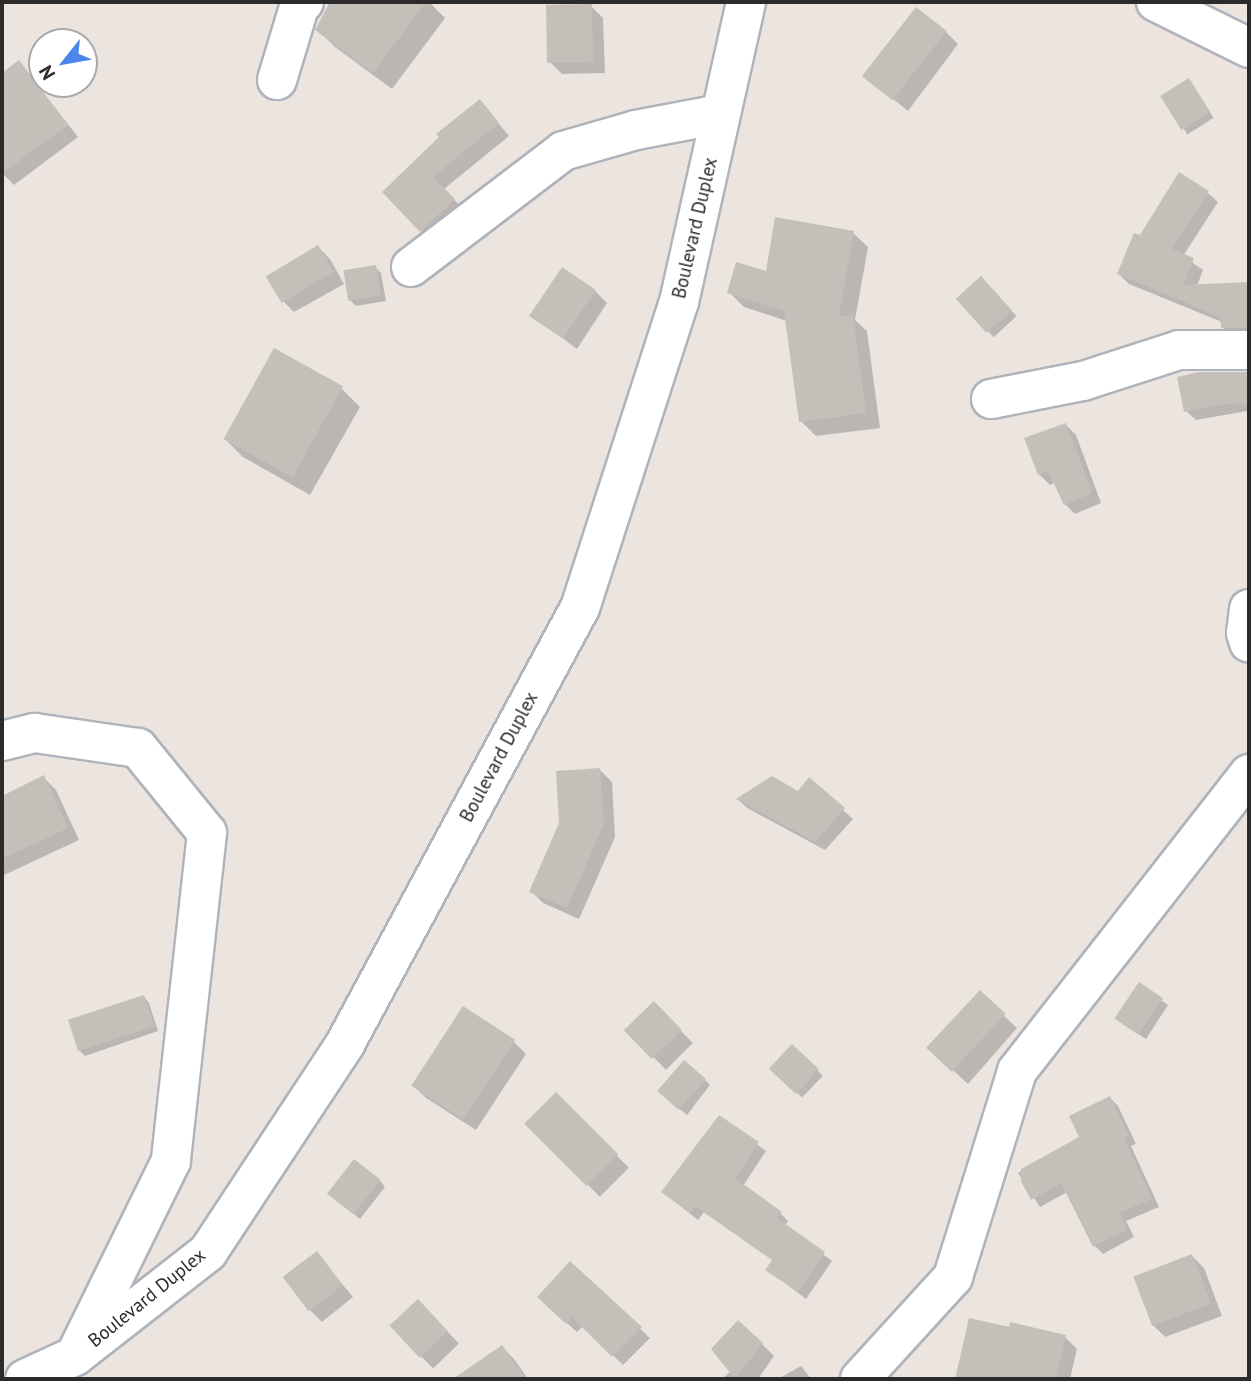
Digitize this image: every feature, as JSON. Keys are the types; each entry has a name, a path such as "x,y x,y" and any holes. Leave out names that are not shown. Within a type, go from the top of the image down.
{"street":[{"path":"277,80 299,7 304,2"},
{"name":"Boulevard Duplex","path":"25,1379 75,1356 208,1252 345,1044 580,608 679,302 746,2"},
{"path":"1156,2 1249,48"},
{"path":"411,267 563,151 636,130 721,114"},
{"path":"991,398 1083,381 1179,350 1249,350"},
{"path":"1249,609 1246,633 1249,643"},
{"path":"2,741 35,733 138,748 207,833 171,1161 75,1356"},
{"path":"860,1379 953,1278 1017,1071 1249,774"}],"building":[{"path":"330,2 426,2 373,73 315,30"},
{"path":"592,4 593,62 547,63 546,5"},
{"path":"916,7 947,31 893,100 862,76"},
{"path":"19,60 28,72 28,98 48,98 68,125 2,173 2,73"},
{"path":"1189,78 1210,112 1181,130 1160,96"},
{"path":"480,99 499,123 433,177 455,199 420,232 382,192 439,137 436,134"},
{"path":"1179,172 1209,191 1172,249 1194,258 1184,285 1249,282 1249,328 1221,328 1220,317 1117,274 1134,233 1140,235"},
{"path":"775,217 854,231 839,316 853,315 866,413 799,422 784,311 727,293 736,262 766,271"},
{"path":"318,245 334,272 282,303 266,276"},
{"path":"376,265 381,296 348,301 343,270"},
{"path":"562,267 596,290 563,339 529,316"},
{"path":"981,276 1012,310 987,333 956,299"},
{"path":"274,348 343,386 293,477 224,439"},
{"path":"1199,372 1249,372 1249,405 1224,404 1184,412 1177,377"},
{"path":"1066,423 1092,493 1064,505 1048,471 1038,475 1024,438"},
{"path":"600,768 604,824 567,908 529,892 559,823 556,771"},
{"path":"44,775 68,828 2,859 2,796"},
{"path":"772,776 798,791 809,777 845,808 815,842 736,799"},
{"path":"1139,982 1163,998 1138,1035 1114,1018"},
{"path":"980,990 1006,1014 952,1072 926,1048"},
{"path":"144,995 154,1026 78,1051 68,1020"},
{"path":"654,1001 682,1030 652,1059 624,1030"},
{"path":"463,1006 515,1040 463,1119 411,1086"},
{"path":"792,1044 819,1069 796,1094 769,1069"},
{"path":"684,1060 706,1079 679,1110 657,1091"},
{"path":"556,1092 618,1154 586,1186 524,1124"},
{"path":"1110,1096 1129,1136 1124,1138 1152,1199 1119,1213 1127,1229 1093,1247 1061,1183 1031,1200 1021,1181 1021,1169 1079,1137 1069,1116"},
{"path":"719,1115 759,1142 735,1178 782,1212 777,1218 825,1252 798,1292 765,1270 772,1260 695,1206 690,1213 661,1192"},
{"path":"354,1159 381,1180 354,1215 327,1194"},
{"path":"317,1251 343,1285 309,1311 283,1277"},
{"path":"1192,1254 1211,1303 1152,1326 1133,1277"},
{"path":"570,1261 642,1327 612,1357 572,1317 566,1324 537,1297"},
{"path":"418,1299 448,1331 419,1358 389,1326"},
{"path":"969,1318 1009,1327 1010,1322 1066,1335 1056,1379 955,1379"},
{"path":"738,1320 763,1343 735,1379 711,1349"},
{"path":"502,1345 526,1379 453,1379"}]}
